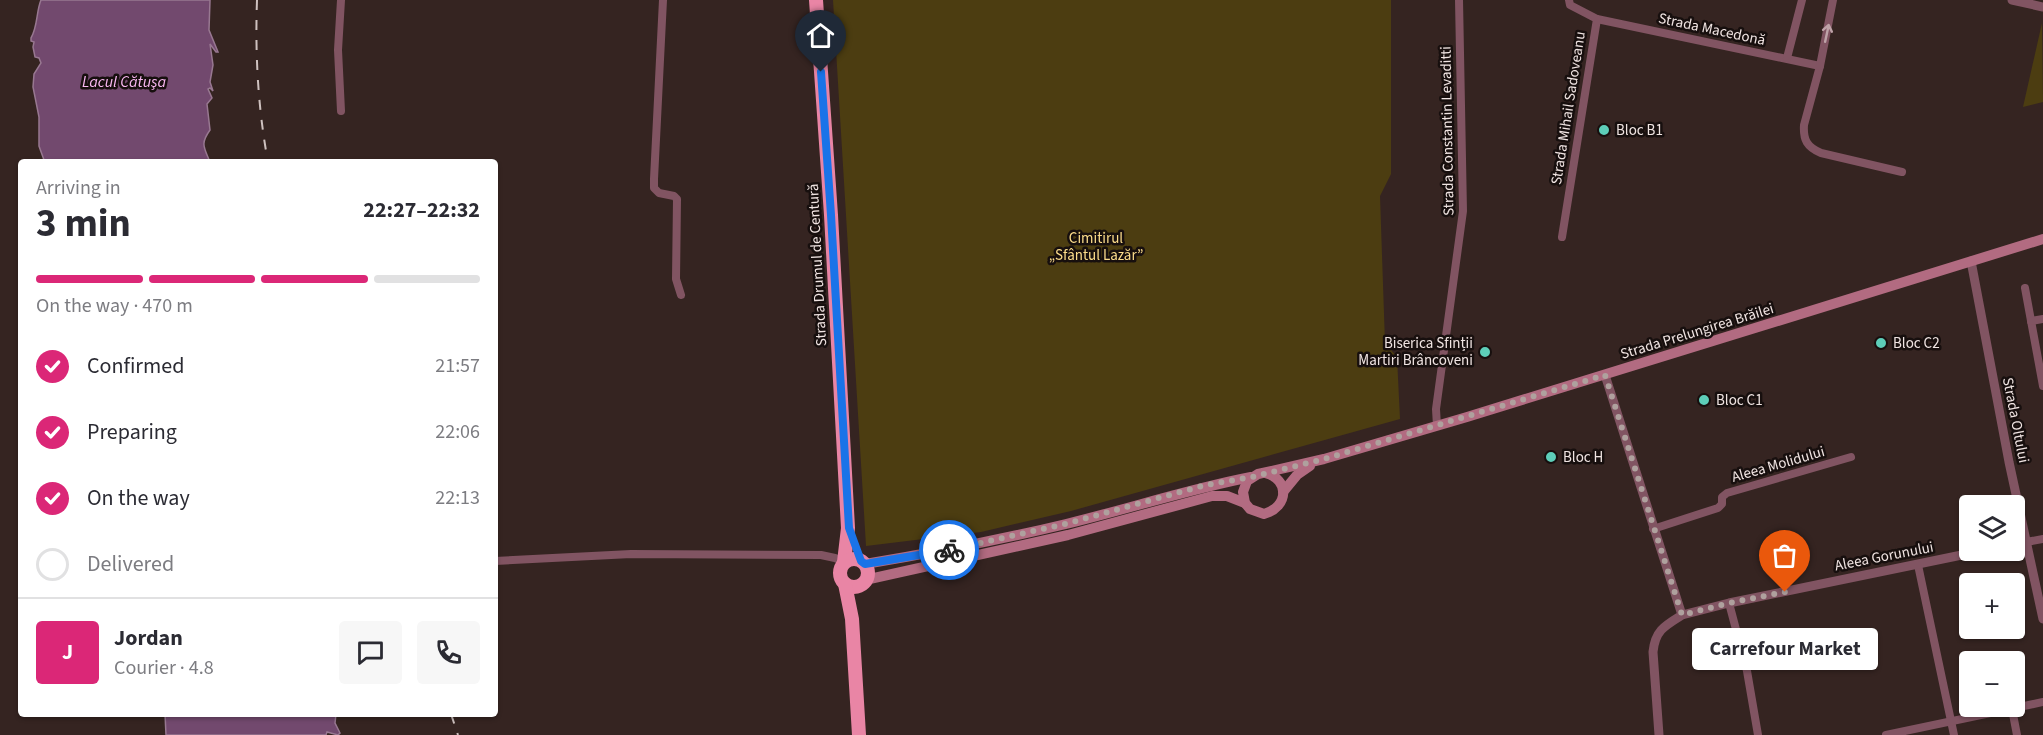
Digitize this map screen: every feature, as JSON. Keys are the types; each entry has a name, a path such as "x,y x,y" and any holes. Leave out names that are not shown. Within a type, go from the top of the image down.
{"highway":[{"name":"Strada Drumul de Centură","path":"816,0 849,528"},
{"path":"849,528 840,575 845,584 852,620 859,735"},
{"path":"849,528 868,572 852,620"},
{"path":"844,562 853,559 863,562"},
{"path":"845,584 854,587 864,582"}],"main road":[{"name":"Strada Prelungirea Brăilei","path":"1265,473 1324,459 1437,426 2043,239"},
{"name":"Strada Prelungirea Brăilei","path":"1283,492 1297,475 1324,459"},
{"path":"863,562 968,547 1094,517 1206,485 1265,473 1275,477 1283,492 1278,508 1264,514 1257,513 1245,503 1227,496 1212,495 1068,535 864,582"},
{"path":"1245,503 1244,486 1252,477"}],"street":[{"path":"341,0 338,50 341,111"},
{"path":"663,0 654,188 659,193 674,196 677,199 676,279 681,295"},
{"name":"Strada Constantin Levaditti","path":"1437,426 1436,409 1463,211 1459,0"},
{"name":"Strada Mihail Sadoveanu","path":"1562,237 1597,19 1570,5 1569,0"},
{"path":"1787,58 1802,0"},
{"path":"1833,0 1820,66 1804,125 1803,135 1806,144 1821,153 1902,171"},
{"path":"2012,0 2043,7"},
{"name":"Strada Macedonă","path":"1597,19 1820,66"},
{"name":"Strada Oltului","path":"1971,261 2043,619"},
{"path":"2025,288 2043,386"},
{"path":"2031,321 2043,319"},
{"path":"1605,375 1682,615 1667,624 1654,639 1659,735"},
{"name":"Aleea Molidului","path":"1653,529 1718,508 1722,504 1722,497 1727,493 1851,457"},
{"path":"2026,542 2043,539"},
{"path":"498,561 631,554 821,555 844,562"},
{"name":"Aleea Gorunului","path":"1682,615 1729,603 1959,556"},
{"path":"1918,565 1954,735"},
{"path":"1729,603 1747,671 1758,735"},
{"path":"2025,706 2043,702"},
{"path":"1886,735 1971,717"},
{"path":"2014,717 2017,735"}],"green space":[{"name":"Cimitirul „Sfântul Lazăr”","path":"833,0 1391,0 1391,174 1380,196 1385,343 1397,357 1400,419 1071,511 981,532 866,546"},
{"path":"2042,23 2043,102 2023,107"}],"water":[{"name":"Lacul Cătușa","path":"41,0 210,0 209,30 218,52 210,44 213,65 210,82 213,91 208,89 212,98 207,104 210,130 204,146 209,159 44,159 39,146 39,117 33,87 34,74 41,63 39,58 35,57 34,42 31,41"},
{"path":"165,717 336,717 335,723 340,733 338,735 327,732 326,735 166,735"}],"railway":[{"path":"257,0 258,81 268,159"},
{"path":"452,717 458,735"}],"way so far":[{"path":"949,550 1065,524 1206,485 1252,477 1324,459 1605,375 1682,615 1785,592"}],"place":[{"name":"Bloc B1","path":"1604,130"},
{"name":"Bloc C2","path":"1881,343"},
{"name":"Biserica Sfinții Martiri Brâncoveni","path":"1485,352"},
{"name":"Bloc C1","path":"1704,400"},
{"name":"Bloc H","path":"1551,457"},
{"name":"Carrefour Market","path":"1785,592"}],"route":[{"path":"821,72 849,528 861,561 865,564 949,550"}]}
